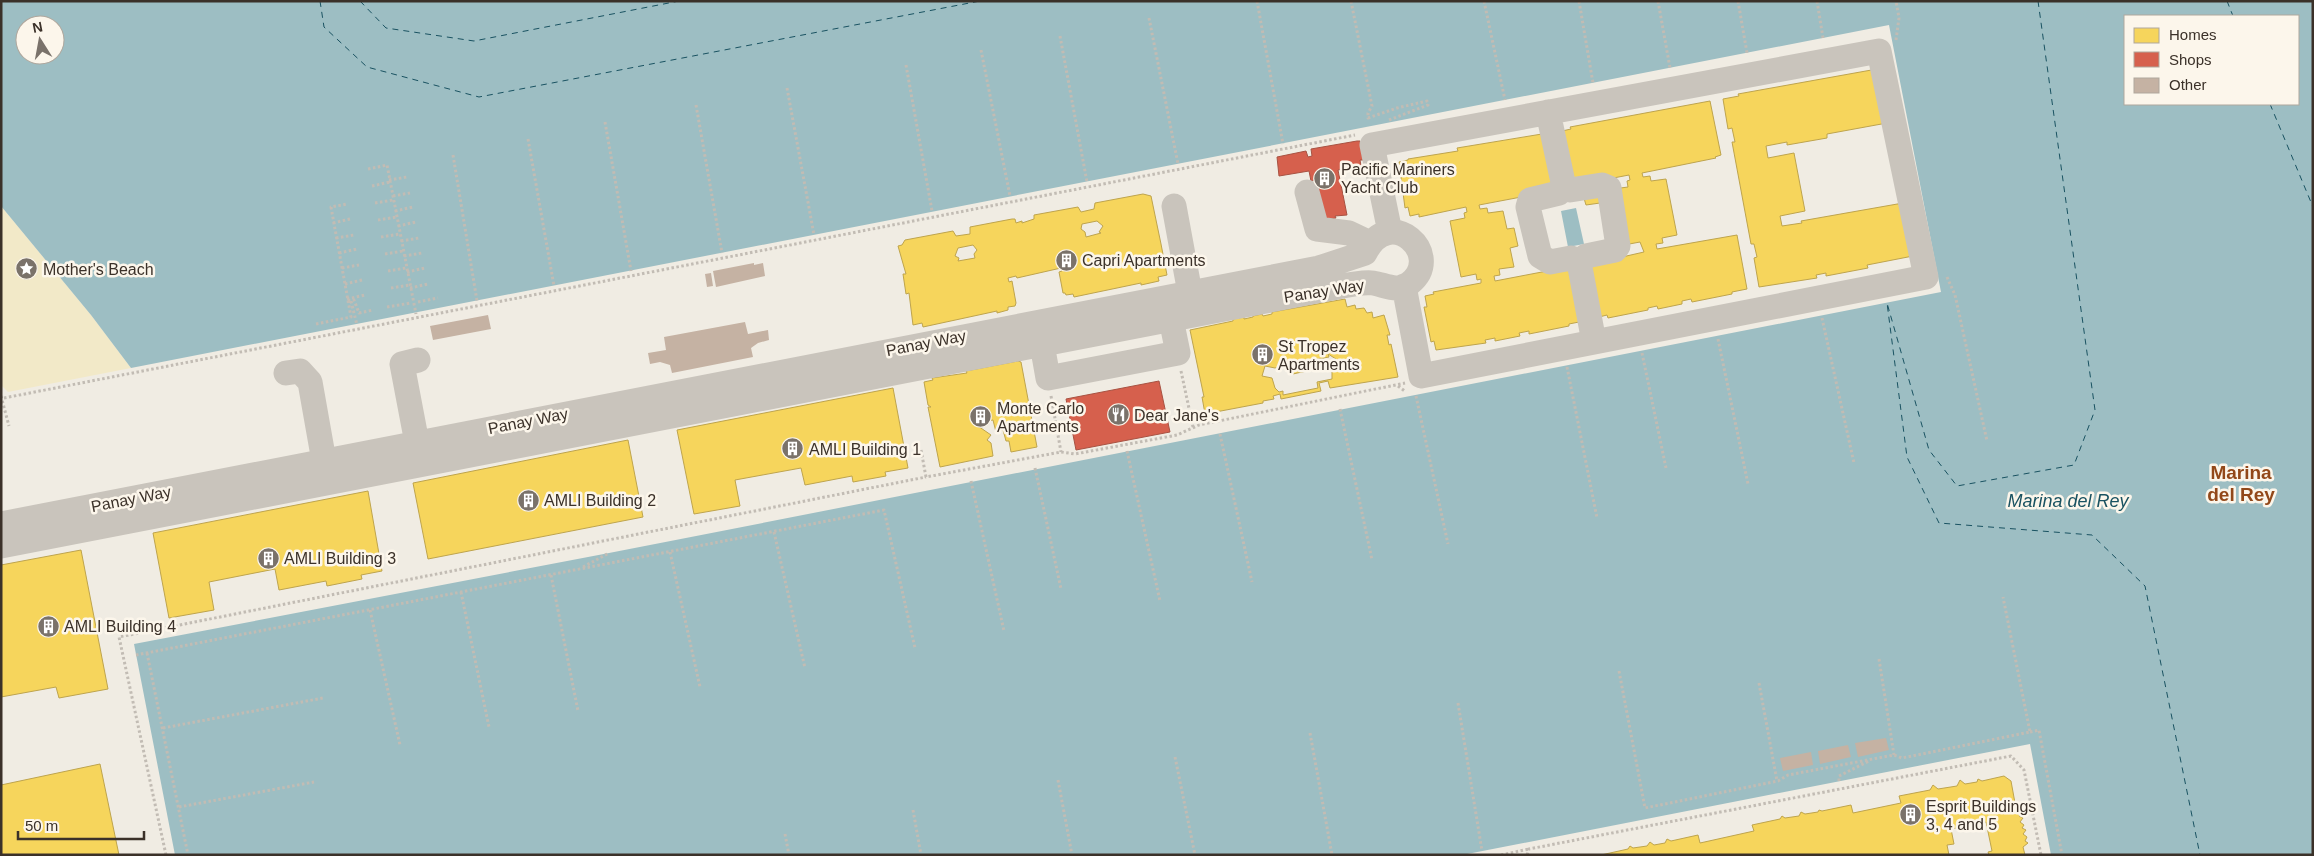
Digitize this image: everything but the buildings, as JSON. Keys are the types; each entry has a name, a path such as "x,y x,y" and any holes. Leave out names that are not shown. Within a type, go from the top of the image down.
{"street":[{"path":"1307,192 1317,229 1380,237 1407,236 1419,249 1421,259 1418,273 1410,283 1404,286 1419,386 1594,342 1926,277 1879,51 1372,145 1380,237"},
{"path":"1548,112 1564,186 1570,190 1602,185 1609,188 1618,246 1615,250 1586,256 1579,262"},
{"path":"1564,186 1559,193 1530,200 1528,207 1540,256 1550,262 1571,258 1579,262"},
{"path":"1174,206 1190,293"},
{"name":"Panay Way","path":"1,546 326,472 417,443 1319,268 1365,253 1380,237"},
{"path":"1579,262 1594,342"},
{"name":"Panay Way","path":"1,524 326,472 1042,344 1327,289 1372,283 1393,288 1404,286"},
{"path":"1042,344 1048,378 1178,354 1171,319"},
{"path":"417,443 402,364 418,360"},
{"path":"286,373 300,371 310,382 326,472"}],"path":[{"path":"1257,1 1282,144"},
{"path":"1351,1 1372,106 1368,118 1396,108 1427,101 1428,105 1386,120 1387,123"},
{"path":"1484,1 1505,100"},
{"path":"1579,1 1594,83"},
{"path":"1658,1 1670,68"},
{"path":"1738,1 1747,53"},
{"path":"1817,1 1823,38"},
{"path":"1895,47 1899,18 1896,1"},
{"path":"1150,18 1178,164"},
{"path":"1060,36 1087,182"},
{"path":"981,50 1010,196"},
{"path":"906,65 932,211"},
{"path":"787,88 814,235"},
{"path":"696,105 722,253"},
{"path":"605,122 631,271"},
{"path":"528,139 554,286"},
{"path":"453,155 477,301"},
{"path":"368,169 386,165 416,314"},
{"path":"372,186 407,177"},
{"path":"375,203 410,192"},
{"path":"347,204 330,208 345,284 357,325"},
{"path":"395,211 414,207"},
{"path":"378,220 397,217"},
{"path":"333,223 350,219"},
{"path":"398,226 416,222"},
{"path":"381,238 400,234"},
{"path":"336,238 354,235"},
{"path":"401,241 419,238"},
{"path":"339,252 357,249"},
{"path":"385,254 403,251"},
{"path":"404,256 422,252"},
{"path":"342,268 359,265"},
{"path":"388,271 425,268"},
{"path":"1946,274 1955,295 1987,440"},
{"path":"345,284 362,280"},
{"path":"391,288 428,284"},
{"path":"349,300 365,295"},
{"path":"418,302 438,298"},
{"path":"349,300 354,300 359,313 373,310"},
{"path":"316,324 350,316 349,300"},
{"path":"387,307 411,303"},
{"path":"1822,315 1854,463"},
{"path":"1717,336 1748,484"},
{"path":"1641,350 1666,468"},
{"path":"1178,354 1193,427"},
{"path":"1566,364 1597,518"},
{"path":"1048,378 1061,452"},
{"path":"166,855 120,637 1061,452 1075,454 1176,435 1193,427 1398,386 1419,386 1448,544"},
{"path":"1,396 10,426"},
{"path":"1340,409 1372,560"},
{"path":"1220,434 1252,582"},
{"path":"921,450 926,478"},
{"path":"1128,451 1160,601"},
{"path":"1035,468 1060,589"},
{"path":"971,481 1004,631"},
{"path":"136,656 884,510 915,648"},
{"path":"774,532 805,668"},
{"path":"670,552 700,687"},
{"path":"580,569 609,553"},
{"path":"552,575 578,711"},
{"path":"461,592 489,727"},
{"path":"2003,597 2030,732"},
{"path":"370,610 400,744"},
{"path":"148,653 188,855"},
{"path":"1879,660 1894,755"},
{"path":"1618,672 1645,808 1778,781 1788,775 1894,755 1902,758 2039,730 2062,855"},
{"path":"1759,683 1778,781"},
{"path":"163,728 323,698"},
{"path":"1458,703 1482,851"},
{"path":"1310,733 1332,855"},
{"path":"1501,855 2011,756 2024,770 2041,855"},
{"path":"1175,757 1195,855"},
{"path":"1838,782 1839,776 1875,758"},
{"path":"1058,780 1072,855"},
{"path":"179,807 314,782"},
{"path":"913,810 921,855"},
{"path":"785,834 789,855"},
{"path":"1527,855 1529,849"}],"sand":[{"name":"Mother's Beach","path":"1,206 91,315 131,368 8,392 1,385"}],"water":[{"name":"Marina del Rey","path":"1,1 2313,1 2313,855 2051,855 2030,744 1462,855 175,855 134,644 609,553 1941,292 1889,25 131,368 91,315 1,206"},
{"path":"1576,208 1584,244 1568,247 1561,211"}],"ferry route":[{"path":"320,1 324,27 367,67 479,97 980,1"},
{"path":"360,1 386,28 474,41 679,1"},
{"path":"2038,1 2095,410 2074,465 1957,486 1929,450 1887,303 1907,457 1939,523 2092,535 2145,586 2200,855"},
{"path":"2227,1 2233,15"},
{"path":"2270,105 2313,207"}],"place":[{"name":"Pacific Mariners Yacht Club","path":"1325,178"},
{"name":"Capri Apartments","path":"1066,260"},
{"name":"Mother's Beach","path":"27,269"},
{"name":"St Tropez Apartments","path":"1262,355"},
{"name":"Dear Jane's","path":"1118,415"},
{"name":"Monte Carlo Apartments","path":"981,417"},
{"name":"AMLI Building 1","path":"793,449"},
{"name":"AMLI Building 2","path":"528,500"},
{"name":"AMLI Building 3","path":"268,558"},
{"name":"AMLI Building 4","path":"48,626"},
{"name":"Esprit Buildings 3, 4 and 5","path":"1910,815"}],"district":[{"name":"Marina del Rey","path":"2241,483"}]}
